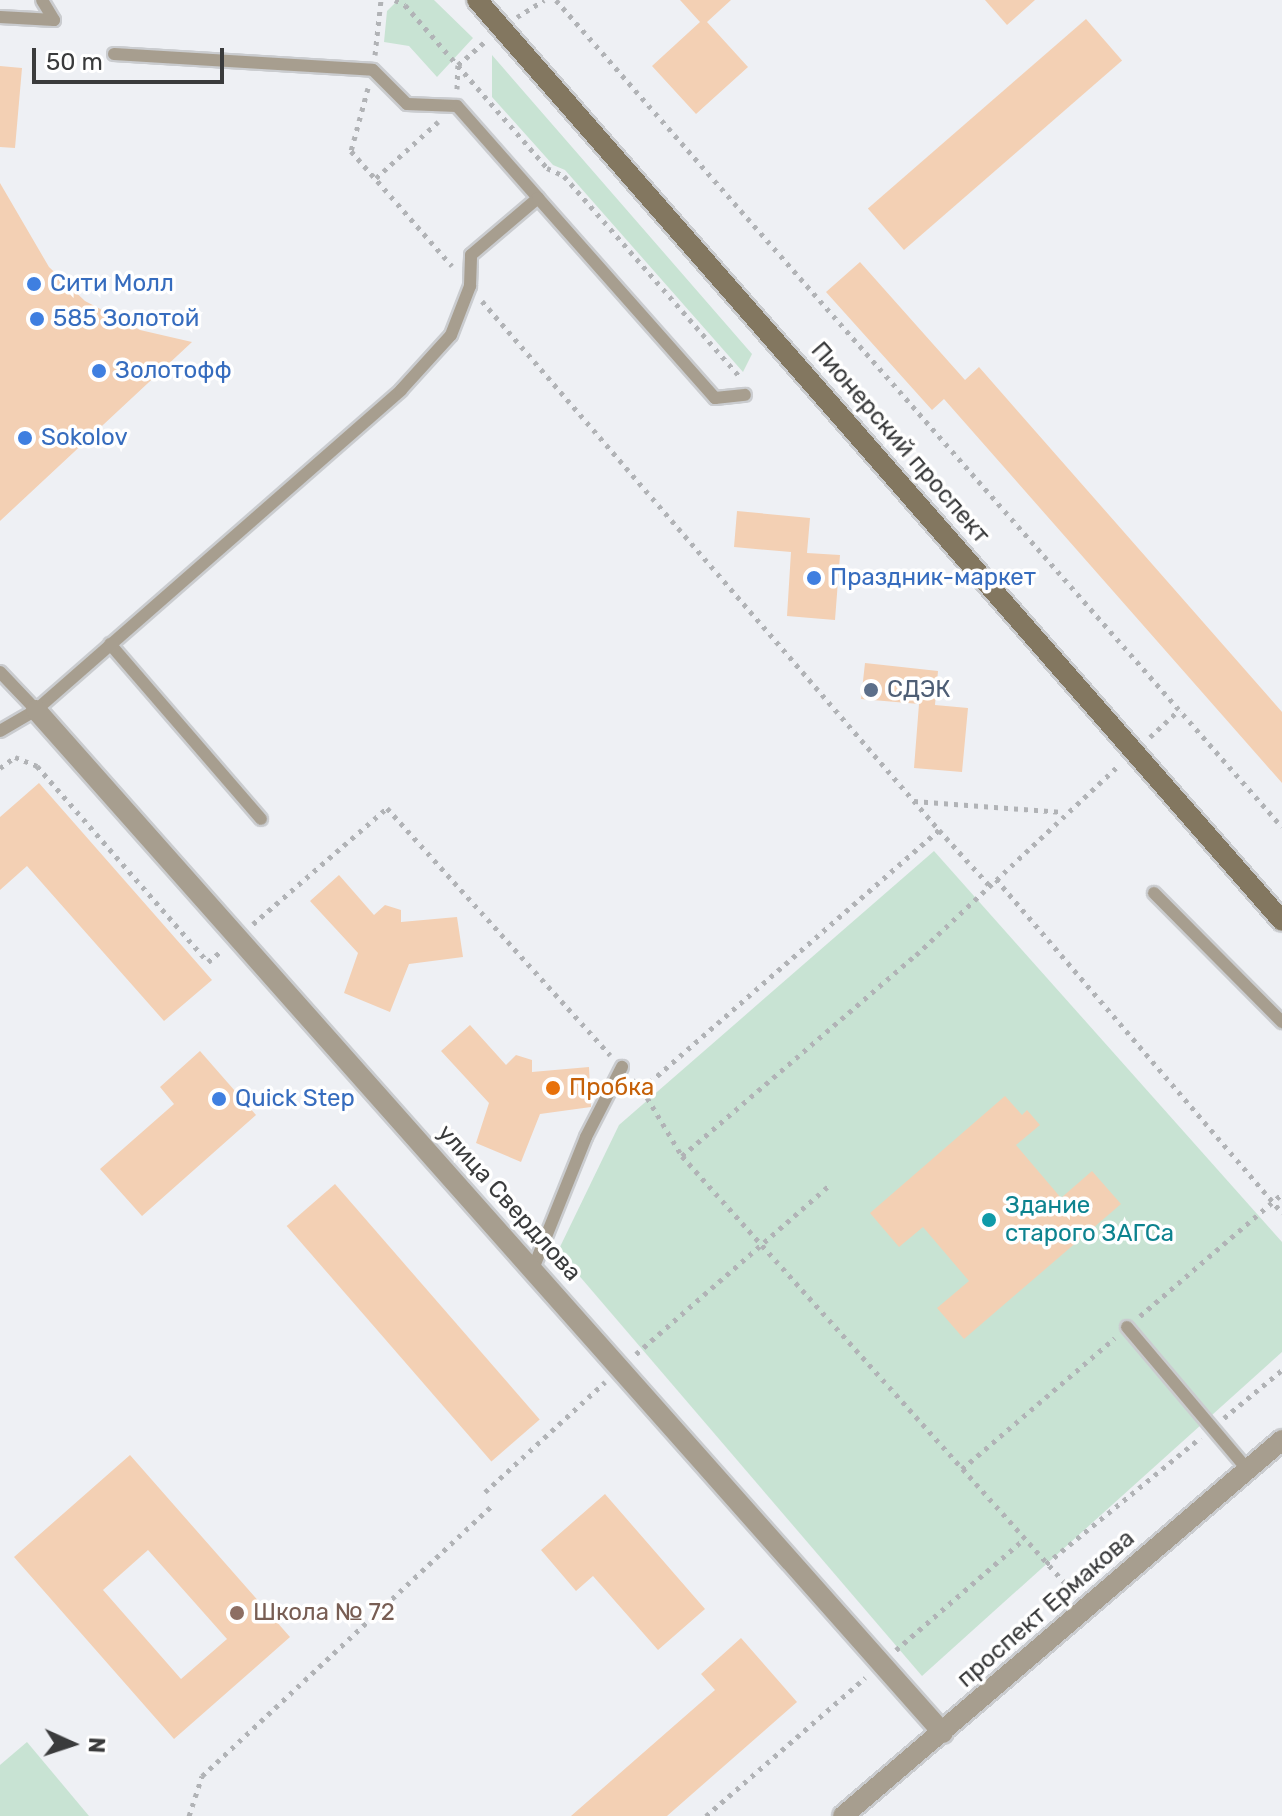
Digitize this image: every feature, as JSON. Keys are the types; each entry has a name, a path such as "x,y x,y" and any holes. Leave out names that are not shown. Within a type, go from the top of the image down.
{"main road":[{"name":"Пионерский проспект","path":"477,1 782,345 1132,753 1282,921"}],"street":[{"name":"улица Свердлова","path":"36,710 943,1733"},
{"name":"проспект Ермакова","path":"843,1816 1282,1440"}],"lane":[{"path":"0,17 54,20 42,0"},
{"path":"114,54 373,70 407,104 457,106 715,398 748,392"},
{"path":"0,731 36,710 401,390 451,335 470,286 471,255 538,198"},
{"path":"110,644 261,819"},
{"path":"0,672 36,710"},
{"path":"1154,893 1272,1017 1282,1022"},
{"path":"533,1269 586,1137 622,1067"},
{"path":"1127,1327 1247,1469"}],"path":[{"path":"381,0 373,70 351,151 989,885"},
{"path":"395,0 405,5 547,168 564,176 748,392"},
{"path":"556,0 1282,827"},
{"path":"682,1156 996,879 1065,812 1179,710"},
{"path":"0,768 15,757 37,766 208,962 387,808 642,1089 682,1156 1046,1564 1088,1607"},
{"path":"913,801 1065,812"},
{"path":"642,1089 939,830"},
{"path":"996,879 1282,1213"},
{"path":"485,1492 760,1243 831,1184"},
{"path":"1046,1564 1282,1370"},
{"path":"189,1816 202,1776 493,1505"}],"green space":[{"path":"398,0 434,0 473,38 437,77 409,46 384,42 387,11"},
{"path":"492,55 752,354 743,372 565,170 553,165 492,97"},
{"path":"934,851 1282,1242 1282,1352 922,1676 558,1251 619,1125"},
{"path":"27,1742 89,1816 0,1816 0,1765"}],"building":[{"path":"680,0 731,0 707,22 748,67 696,114 652,66 700,22"},
{"path":"985,0 1035,0 1007,25"},
{"path":"1086,19 1122,61 904,250 868,209"},
{"path":"0,66 22,68 15,148 0,147"},
{"name":"Сити Молл","path":"0,183 49,267 85,301 140,330 192,342 0,521"},
{"path":"860,262 965,380 979,367 1282,712 1282,783 944,399 932,410 826,292"},
{"path":"737,511 810,518 807,553 840,555 835,620 787,616 791,552 734,547"},
{"path":"865,663 938,671 935,705 968,708 962,772 914,768 919,704 861,699"},
{"path":"39,783 212,980 164,1021 27,866 0,890 0,817"},
{"path":"339,875 374,915 385,905 401,910 401,922 457,917 463,957 409,964 390,1012 344,993 358,953 310,901"},
{"path":"470,1025 506,1065 516,1055 532,1060 532,1072 589,1067 591,1107 540,1114 521,1162 476,1143 489,1103 441,1051"},
{"path":"200,1051 256,1115 142,1216 100,1169 174,1104 160,1087"},
{"name":"Здание старого ЗАГСа","path":"1005,1096 1022,1115 1027,1110 1040,1125 1016,1145 1061,1198 1092,1171 1121,1204 964,1339 937,1308 969,1281 923,1227 899,1247 870,1213"},
{"path":"335,1184 540,1419 491,1461 287,1226"},
{"name":"Школа № 72","path":"130,1455 290,1637 174,1739 14,1557","holes":["148,1550 227,1639 181,1679 103,1590"]},
{"path":"605,1494 705,1609 658,1650 593,1576 576,1591 541,1550"},
{"path":"741,1638 797,1702 667,1816 571,1816 715,1690 701,1674"}],"place":[{"name":"Сити Молл","path":"34,284"},
{"name":"585 Золотой","path":"37,319"},
{"name":"Золотофф","path":"99,371"},
{"name":"Sokolov","path":"25,438"},
{"name":"Праздник-маркет","path":"814,578"},
{"name":"СДЭК","path":"871,690"},
{"name":"Пробка","path":"553,1088"},
{"name":"Quick Step","path":"219,1099"},
{"name":"Здание старого ЗАГСа","path":"989,1220"},
{"name":"Школа № 72","path":"237,1613"}]}
